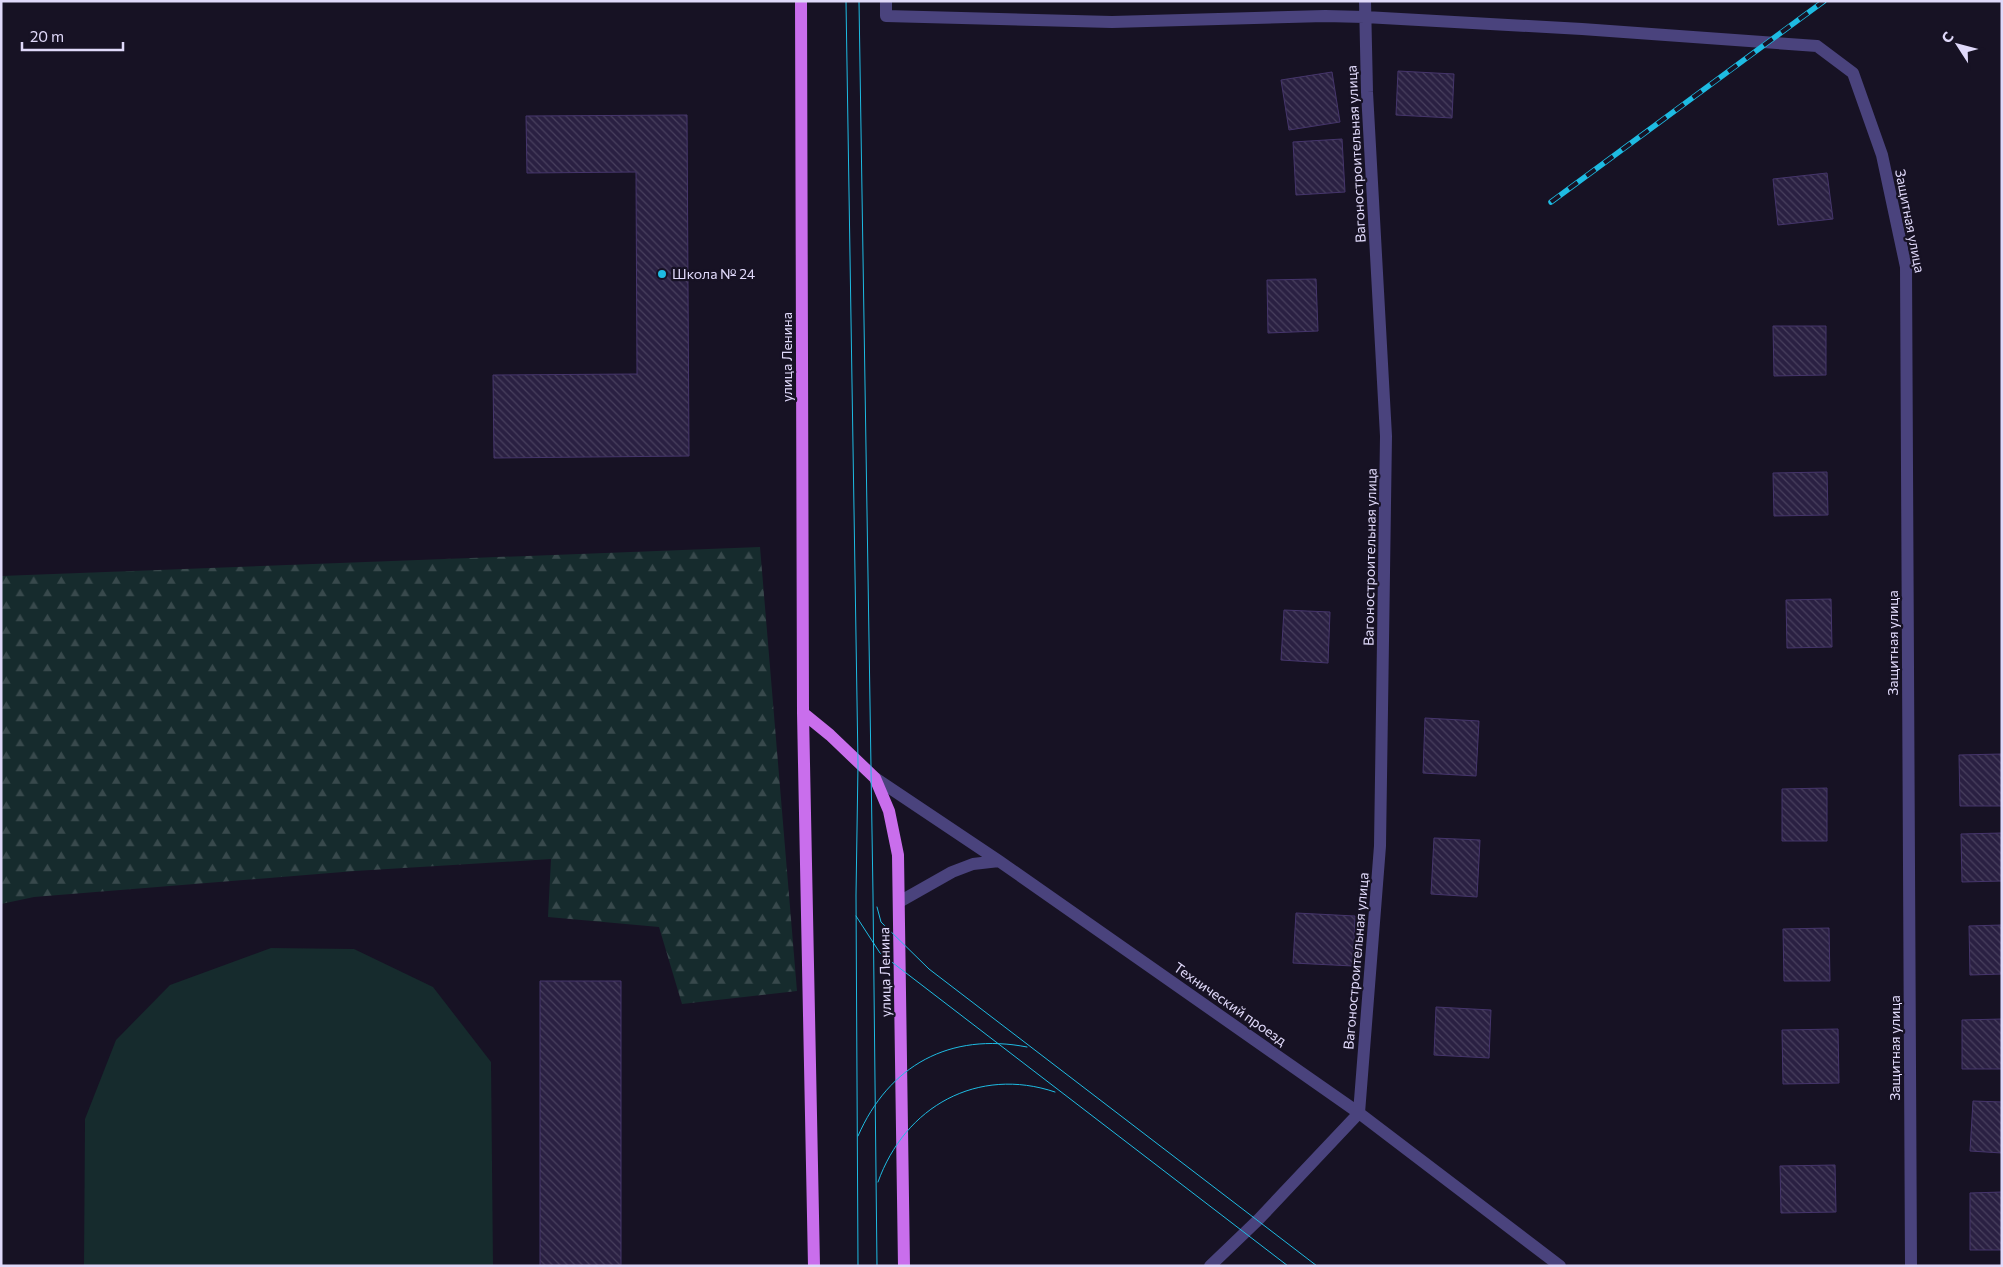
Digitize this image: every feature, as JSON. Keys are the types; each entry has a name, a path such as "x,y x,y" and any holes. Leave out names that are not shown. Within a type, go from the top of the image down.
{"main road":[{"name":"улица Ленина","path":"801,1 803,713 814,1266"},
{"name":"улица Ленина","path":"803,713 875,778 889,811 898,855 904,1266"}],"street":[{"path":"886,1 886,16 1112,22 1325,16 1365,17"},
{"name":"Вагоностроительная улица","path":"1359,1113 1380,846 1386,436 1367,92 1365,1"},
{"name":"Защитная улица","path":"1365,17 1582,29 1817,46 1853,73 1882,155 1906,268 1912,1266"},
{"name":"Технический проезд","path":"875,778 998,861 1359,1113 1560,1266"},
{"path":"898,902 952,872 973,864 998,861"},
{"path":"1210,1266 1258,1220 1359,1113"}],"green space":[{"path":"760,547 797,991 682,1004 659,927 548,917 551,859 355,871 34,897 1,904 1,576"},
{"path":"271,948 354,949 433,987 491,1062 493,1266 84,1266 85,1119 116,1040 170,985"}],"building":[{"path":"1398,71 1454,74 1452,118 1396,115"},
{"path":"1332,72 1340,122 1289,130 1281,80"},
{"name":"Школа № 24","path":"687,115 689,456 494,458 493,375 637,374 636,172 527,173 526,116"},
{"path":"1342,139 1345,192 1296,195 1293,142"},
{"path":"1827,173 1833,219 1778,225 1773,179"},
{"path":"1316,279 1318,331 1268,333 1267,280"},
{"path":"1773,326 1826,326 1826,375 1774,376"},
{"path":"1827,472 1828,515 1774,516 1773,473"},
{"path":"1831,599 1832,647 1787,648 1786,600"},
{"path":"1284,610 1330,612 1328,663 1281,660"},
{"path":"1425,718 1479,721 1476,776 1423,773"},
{"path":"2002,754 2002,806 1960,806 1959,755"},
{"path":"1827,788 1827,841 1782,841 1782,789"},
{"path":"2002,833 2002,881 1962,882 1961,834"},
{"path":"1434,838 1480,840 1477,897 1431,894"},
{"path":"1296,913 1355,916 1353,966 1293,963"},
{"path":"2002,925 2002,974 1970,975 1969,926"},
{"path":"1829,928 1830,981 1784,981 1783,929"},
{"path":"540,981 621,981 621,1266 540,1266"},
{"path":"1436,1007 1491,1010 1489,1058 1434,1055"},
{"path":"2002,1019 2002,1069 1962,1069 1962,1020"},
{"path":"1838,1029 1839,1083 1783,1084 1782,1030"},
{"path":"1973,1101 2002,1102 2002,1153 1970,1151"},
{"path":"1835,1165 1836,1212 1781,1213 1780,1166"},
{"path":"2002,1192 2002,1250 1970,1250 1970,1193"}],"tram line":[{"path":"846,1 858,764 856,895 858,1266"},
{"path":"859,1 877,1266"},
{"path":"877,907 881,922 929,969 1317,1266"},
{"path":"856,916 880,953 1288,1266"},
{"path":"858,1136 871,1111 887,1090 905,1073 925,1059 948,1050 972,1045 999,1044 1027,1047"},
{"path":"878,1182 890,1155 906,1132 926,1113 948,1099 972,1089 999,1084 1026,1085 1055,1092"}],"railway":[{"path":"1551,202 1824,1"}],"place":[{"name":"Школа № 24","path":"662,274"}]}
